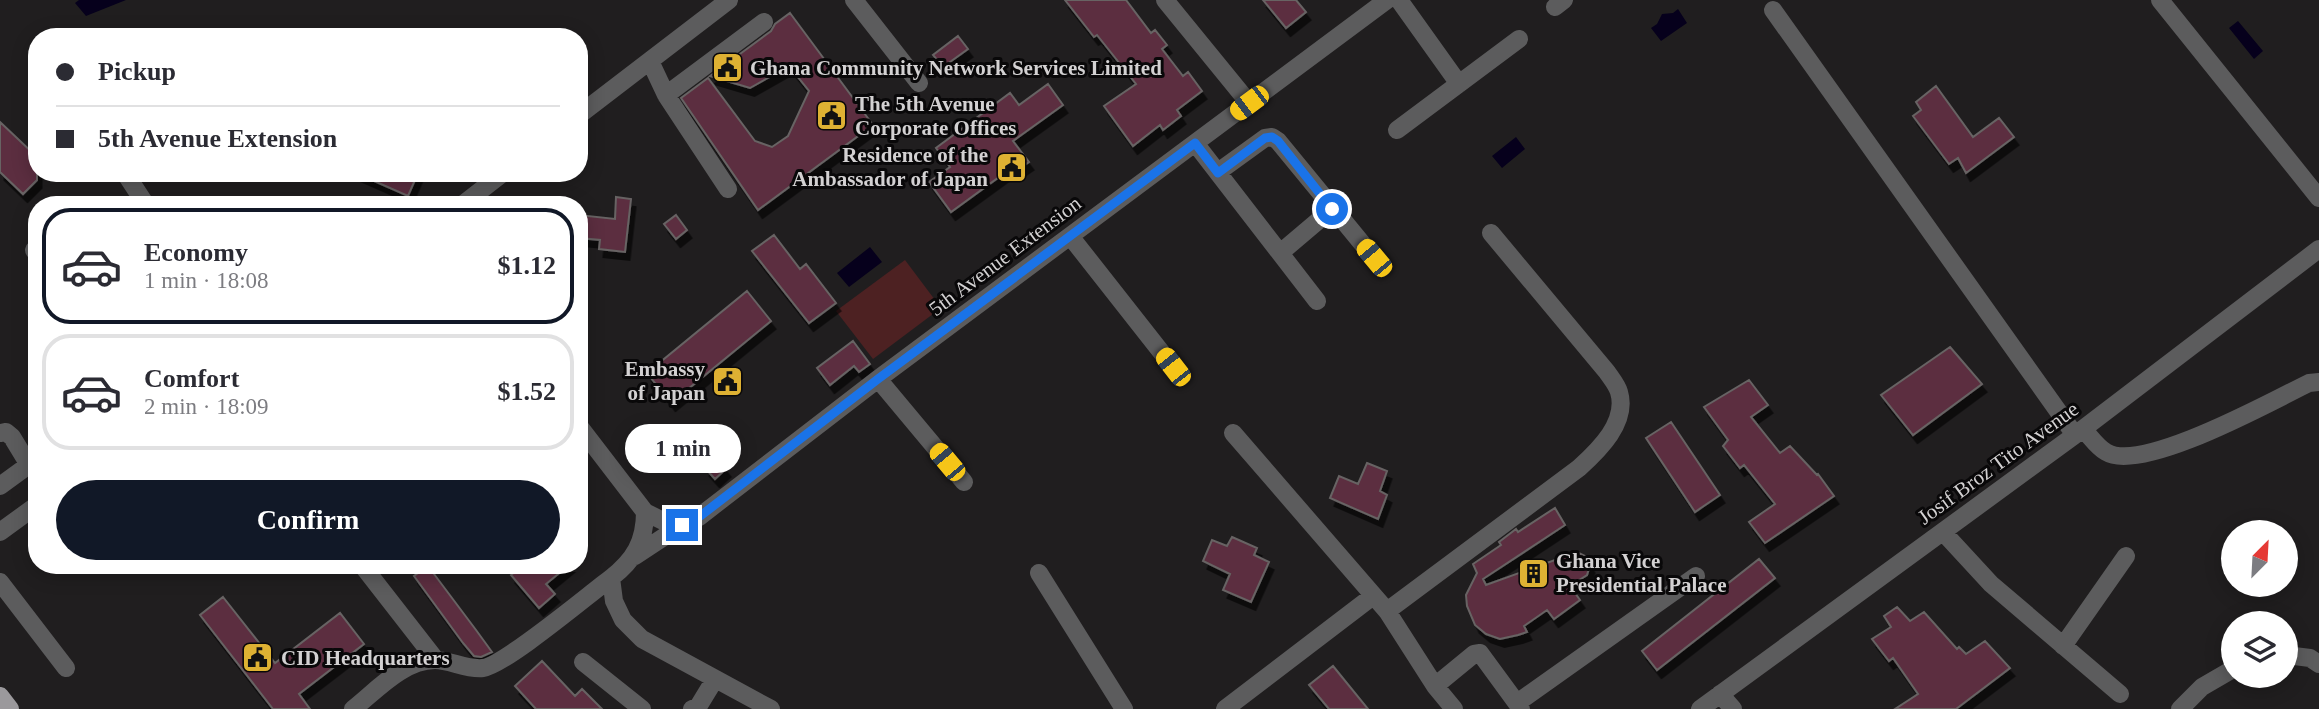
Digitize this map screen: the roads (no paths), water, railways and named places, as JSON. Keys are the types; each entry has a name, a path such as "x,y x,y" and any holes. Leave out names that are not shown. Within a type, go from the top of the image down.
{"main road":[{"path":"0,696 10,709"}],"street":[{"path":"853,0 919,83"},
{"path":"1165,0 1249,103"},
{"name":"5th Avenue Extension","path":"436,660 483,668 509,655 626,567 635,556 699,517 878,379 1387,0"},
{"path":"1399,0 1459,83"},
{"path":"2160,0 2319,198"},
{"path":"588,108 650,61 718,3"},
{"path":"1773,10 2079,432 2107,453 2128,456 2154,452 2219,428 2309,383 2319,382"},
{"path":"666,95 764,22"},
{"path":"1397,130 1519,39"},
{"path":"650,61 666,95 728,189"},
{"path":"1218,173 1265,138 1272,137 1374,258"},
{"path":"1195,143 1317,301"},
{"path":"474,196 491,182"},
{"path":"1280,253 1332,209"},
{"path":"1387,611 1597,453 1609,438 1619,416 1619,392 1607,372 1491,233"},
{"path":"1070,236 1173,367"},
{"name":"Josif Broz Tito Avenue","path":"1700,709 2079,432 2319,249"},
{"path":"878,379 964,482"},
{"path":"0,433 6,432 28,456"},
{"path":"1233,433 1387,611 1435,685 1454,709"},
{"path":"588,438 645,512 663,521 682,525"},
{"path":"0,486 28,466"},
{"path":"0,532 28,512"},
{"path":"635,556 645,527 645,512"},
{"path":"1943,532 1991,584 2120,694"},
{"path":"2063,646 2126,556"},
{"path":"1040,573 1124,709"},
{"path":"369,574 436,660"},
{"path":"1435,685 1474,654 1480,653 1519,706 1696,576"},
{"path":"611,578 614,601 623,620 642,639 762,707"},
{"path":"0,582 66,668"},
{"path":"1225,709 1373,596"},
{"path":"2298,656 2310,658 2319,664"},
{"path":"364,706 409,667 417,662 436,660"},
{"path":"583,662 642,709"},
{"path":"2180,709 2202,687 2221,676"},
{"path":"692,709 698,707 715,679"},
{"path":"1720,694 1733,709"}],"place":[{"name":"Ghana Community Network Services Limited","path":"727,68"},
{"name":"The 5th Avenue Corporate Offices","path":"832,116"},
{"name":"Residence of the Ambassador of Japan","path":"1011,167"},
{"name":"Embassy of Japan","path":"728,381"},
{"name":"Ghana Vice Presidential Palace","path":"1533,573"},
{"name":"CID Headquarters","path":"258,658"}]}
